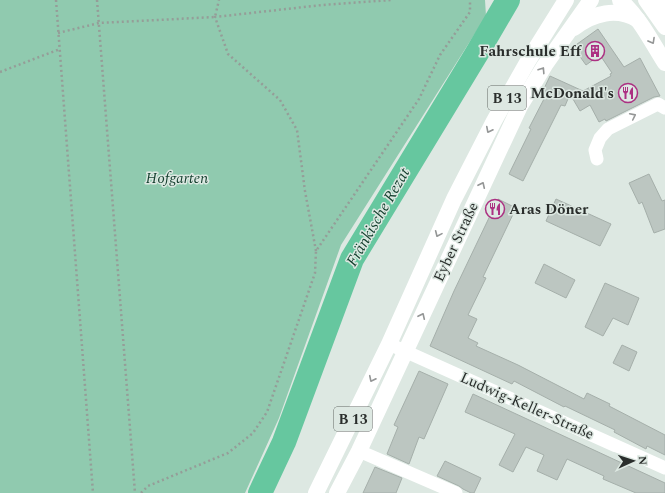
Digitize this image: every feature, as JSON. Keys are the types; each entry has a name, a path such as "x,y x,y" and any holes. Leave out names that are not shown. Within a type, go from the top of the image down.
{"main road":[{"name":"Eyber Straße","path":"316,493 389,344 454,199 494,121 528,61 566,0"},
{"name":"Eyber Straße","path":"337,493 359,451 520,106 545,65 591,0"},
{"path":"620,0 646,30 665,63"},
{"path":"646,0 665,27"},
{"path":"662,0 665,8"},
{"name":"B 13","path":"566,36 587,20 606,13 625,13 638,20"}],"street":[{"path":"597,159 596,150 600,138 608,129 658,104 665,108"},
{"name":"Ludwig-Keller-Straße","path":"389,344 665,468"},
{"path":"359,451 456,493"}],"path":[{"path":"56,0 93,493"},
{"path":"97,0 135,493"},
{"path":"141,493 148,486 228,453 253,433 267,412 315,274 316,251 305,191 297,130 280,100 228,54 215,16 219,0"},
{"path":"322,0 322,5"},
{"path":"322,5 326,0"},
{"path":"58,33 99,23 215,16 322,5 390,0"},
{"path":"316,251 420,99 440,55 470,12 470,0"},
{"path":"0,72 60,49"}],"green space":[{"name":"Hofgarten","path":"0,0 485,0 486,16 341,245 279,418 245,493 0,493"}],"building":[{"path":"598,29 624,67 640,58 660,96 654,97 606,121 605,119 599,122 590,105 580,111 570,94 565,106 561,105 523,181 509,174 531,129 529,128 545,97 541,95 550,76 583,91 611,76 610,74 612,73 600,55 586,65 573,47"},
{"path":"649,174 662,201 665,200 665,229 654,233 642,202 639,204 629,183"},
{"path":"498,199 516,208 483,277 486,278 468,315 477,319 468,338 478,343 476,346 518,365 584,399 587,393 610,404 609,406 665,435 665,455 647,446 646,449 614,432 615,430 565,406 564,407 514,381 512,384 430,346 454,291"},
{"path":"556,199 611,224 600,246 546,221"},
{"path":"544,264 575,280 566,298 535,283"},
{"path":"605,283 639,298 628,325 613,318 603,336 585,327"},
{"path":"622,345 637,352 629,371 613,363"},
{"path":"419,371 448,384 424,439 419,437 409,464 387,454 398,427 394,425"},
{"path":"473,394 665,483 665,493 636,493 603,479 604,476 567,459 557,480 537,471 544,455 526,447 513,472 499,465 515,434 465,412"},
{"path":"445,461 481,478 474,493 471,493 437,476"},
{"path":"375,467 402,478 396,493 363,493"}],"waterway":[{"name":"Fränkische Rezat","path":"260,493 284,442 352,259 508,0"}],"place":[{"name":"Fahrschule Eff","path":"595,51"},
{"name":"McDonald's","path":"628,93"},
{"name":"Aras Döner","path":"495,209"}]}
